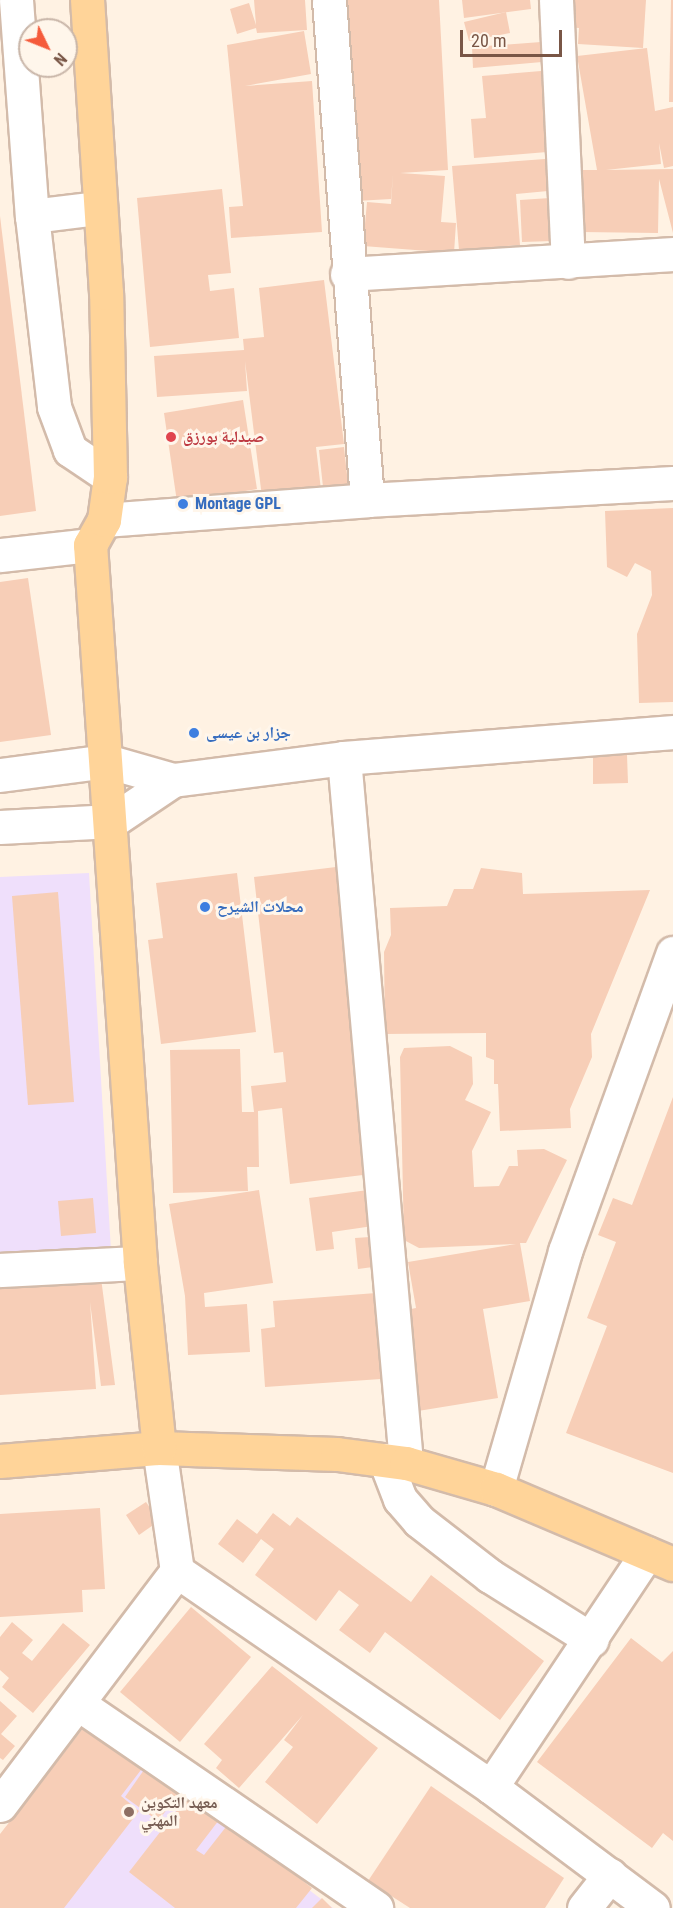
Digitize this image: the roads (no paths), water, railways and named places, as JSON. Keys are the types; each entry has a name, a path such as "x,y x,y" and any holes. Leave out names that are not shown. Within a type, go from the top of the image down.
{"main road":[{"path":"87,0 97,208 106,292 110,477 97,533 106,761 112,821 140,1263 159,1448"},
{"path":"0,1457 159,1448 395,1462 496,1489 660,1559"}],"street":[{"path":"16,0 32,216 54,407 70,450 110,477"},
{"path":"329,0 347,274 367,500"},
{"path":"556,0 568,262"},
{"path":"32,216 97,208"},
{"path":"347,274 673,254"},
{"path":"0,555 97,533 367,500 673,483"},
{"path":"0,774 106,761 172,780 344,758 673,732"},
{"path":"344,758 395,1462 400,1499 419,1521 592,1640"},
{"path":"0,827 112,821 172,780"},
{"path":"496,1489 565,1251 673,953"},
{"path":"0,1270 140,1263"},
{"path":"0,1805 80,1705 177,1571 159,1448"},
{"path":"491,1787 592,1640 660,1559"},
{"path":"177,1571 491,1787 653,1908"},
{"path":"80,1705 376,1908"},
{"path":"584,1908 610,1875"}],"place":[{"name":"صيدلية بورزق","path":"171,437"},
{"name":"Montage GPL","path":"183,504"},
{"name":"جزار بن عيسى","path":"194,733"},
{"name":"محلات الشيرح","path":"205,907"},
{"name":"معهد التكوين المهني","path":"129,1812"}]}
